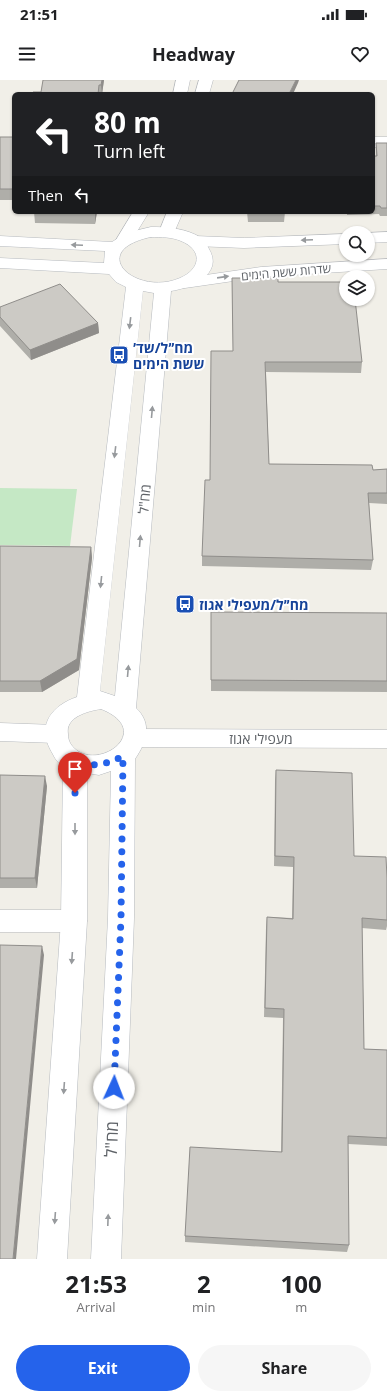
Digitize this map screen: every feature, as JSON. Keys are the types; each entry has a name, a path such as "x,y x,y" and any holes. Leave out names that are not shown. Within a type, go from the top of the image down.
{"street":[{"path":"180,92 183,80"},
{"path":"203,92 206,80"},
{"path":"375,142 387,142"},
{"path":"0,241 120,244 137,235 151,232 167,232 182,235 194,241 202,249 206,258 204,268 196,276 185,283 163,288 148,288 125,281 113,269 111,262 112,254 120,244 140,214"},
{"path":"167,232 174,214"},
{"path":"375,238 387,237"},
{"path":"194,241 244,243 339,239"},
{"path":"0,263 113,269"},
{"name":"שדרות ששת הימים","path":"185,283 261,272 387,264"},
{"path":"88,701 134,284"},
{"name":"מח\"ל","path":"125,709 163,288"},
{"path":"102,700 114,703 125,709 132,718 135,727 129,747 112,762 100,765 87,765 75,762 65,755 59,746 56,734 58,723 65,713 75,706 88,701 102,700"},
{"path":"0,732 56,734"},
{"name":"מעפילי אגוז","path":"129,747 387,739"},
{"name":"מח\"ל","path":"106,1259 129,747"},
{"path":"52,1259 74,920 75,762"},
{"path":"0,921 74,920"}],"green space":[{"path":"0,488 77,489 70,546 0,545"}],"building":[{"path":"43,80 102,80 101,85 99,85 98,92 41,92"},
{"path":"239,80 296,80 290,92 233,92"},
{"path":"0,137 12,137 12,189 0,189"},
{"path":"376,143 387,143 387,208 375,206 375,156 377,156"},
{"path":"232,278 278,278 278,282 339,282 339,306 356,306 362,362 265,362 269,464 372,465 373,470 387,469 387,493 368,493 373,560 202,556 205,480 210,480 211,351 233,351"},
{"path":"60,284 98,323 30,350 0,317 0,307"},
{"path":"0,546 91,547 77,659 40,681 0,681"},
{"path":"211,612 387,613 387,681 211,680"},
{"path":"276,770 352,773 354,856 386,857 387,920 362,918 364,1049 387,1050 387,1138 348,1136 349,1245 185,1236 190,1147 282,1152 284,1009 265,1008 267,917 293,919 294,857 275,856"},
{"path":"0,775 45,776 35,878 0,878"},
{"path":"0,945 42,946 13,1259 0,1259"}],"place":[{"name":"מח״ל/שד׳ ששת הימים","path":"119,355"},
{"name":"מח״ל/מעפילי אגוז","path":"185,604"}],"route":[{"path":"75,793 75,762 87,765 100,765 112,762 123,756 121,918 114,1088"}]}
